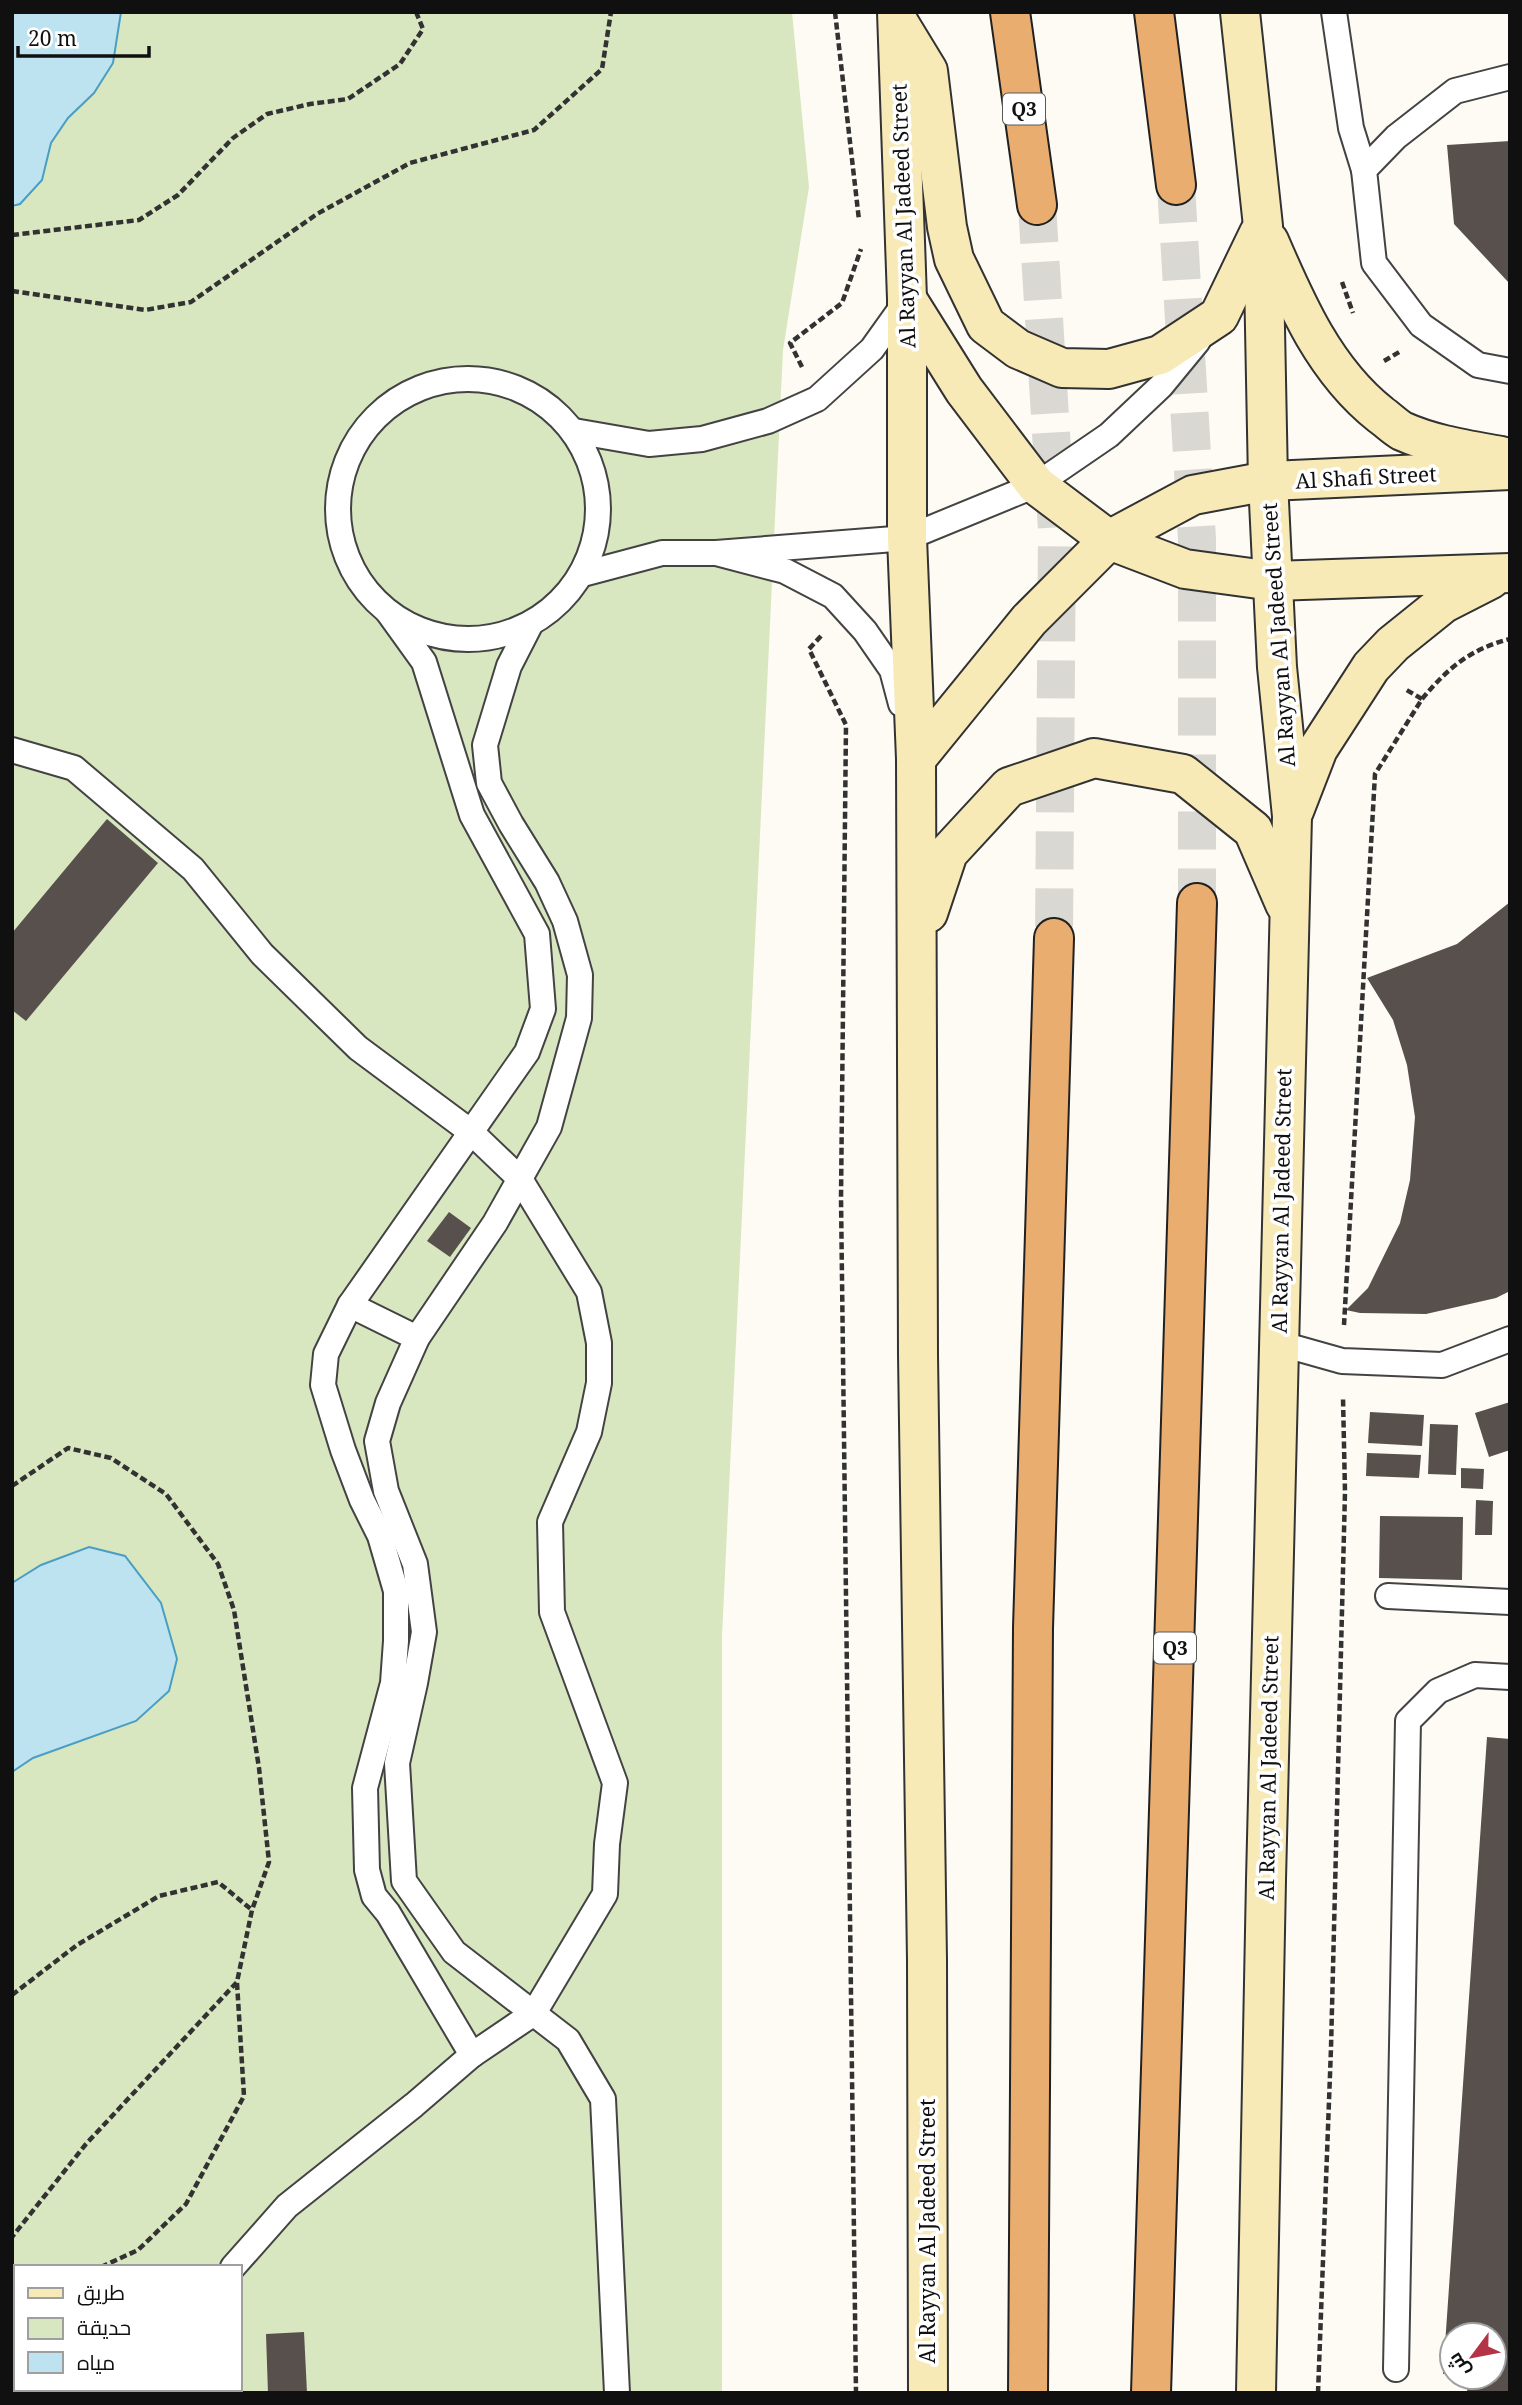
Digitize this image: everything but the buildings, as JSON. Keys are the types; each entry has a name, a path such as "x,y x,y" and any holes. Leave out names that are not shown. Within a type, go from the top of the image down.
{"highway":[{"name":"Q3","path":"1010,12 1037,205"},
{"path":"1154,12 1176,185"},
{"name":"Q3","path":"1151,2393 1197,903"},
{"path":"1028,2393 1033,1628 1054,938"}],"main road":[{"name":"Al Rayyan Al Jadeed Street","path":"1240,12 1263,226 1268,481 1277,667 1292,816 1256,2393"},
{"name":"Al Rayyan Al Jadeed Street","path":"897,16 907,299 907,538 916,759 919,941 918,1355 927,1974 928,2393"},
{"path":"897,16 928,71 952,248 966,287 986,325 1018,349 1062,368 1109,369 1160,355 1219,316 1263,226"},
{"path":"1263,226 1285,279 1313,334 1362,400 1399,429 1446,445 1510,458"},
{"path":"907,299 964,390 1036,485 1109,540 1185,569 1273,581 1506,573"},
{"name":"Al Shafi Street","path":"916,759 1029,620 1109,540 1194,495 1268,481 1510,470"},
{"path":"1292,816 1318,749 1371,667 1393,644 1444,603 1506,573"},
{"path":"919,941 948,853 1009,787 1094,758 1182,774 1203,790 1253,830 1288,912"}],"lane":[{"path":"1334,12 1351,128 1364,170 1374,263 1421,326 1430,334 1478,365 1510,371"},
{"path":"1364,170 1396,137 1455,91 1510,77"},
{"path":"574,431 649,444 702,439 768,421 817,399 872,349 907,299"},
{"path":"583,573 662,553 716,553 907,538 1036,485 1109,435 1161,386 1219,316"},
{"path":"388,612 421,631 457,639 495,638 530,625 560,603 583,573 596,539 599,502 592,464 574,431 548,404 516,386 479,377 442,380 407,392 377,414 354,444 340,479 337,516 345,552 362,586 388,612 424,662 472,815 537,934 543,1009 527,1052 350,1304 326,1354 323,1385 343,1450 362,1500 380,1536 396,1591 393,1683 365,1788 367,1870 374,1896 388,1913 472,2055"},
{"path":"716,553 785,571 833,596 865,631 892,670 916,759"},
{"path":"530,625 509,666 485,745 489,783 510,824 547,882 565,920 580,975 579,1018 549,1127 495,1223 417,1338 388,1403 377,1441 386,1491 415,1564 424,1632 397,1763 404,1881 454,1952 568,2040 603,2099 617,2393"},
{"path":"12,750 74,768 192,869 262,954 358,1048 471,1132 520,1179 589,1292 599,1343 599,1383 589,1432 550,1522 552,1612 615,1783 604,1894 534,2013 472,2055 287,2206 235,2265"},
{"path":"350,1304 417,1338"},
{"path":"1278,1343 1342,1361 1442,1365 1510,1339"},
{"path":"1388,1596 1510,1602"},
{"path":"1396,2370 1408,1721 1438,1691 1475,1675 1510,1677"}],"path":[{"path":"12,235 139,220 178,195 233,138 267,114 348,99 400,64 423,29 416,12"},
{"path":"12,291 145,310 191,302 317,214 410,163 534,130 602,69 611,12"},
{"path":"835,12 861,233"},
{"path":"817,399 790,343 842,303 862,246"},
{"path":"1347,383 1430,334"},
{"path":"844,608 809,649 846,724 841,1198 856,2393"},
{"path":"1318,2393 1331,2048 1345,1492 1342,1361 1376,774 1422,699 1444,673 1486,645 1510,639"},
{"path":"1371,667 1422,699"},
{"path":"12,1486 68,1448 111,1458 166,1494 218,1564 234,1610 258,1768 269,1862 252,1910 237,1982 244,2096 186,2204 138,2250 105,2265"},
{"path":"12,1994 77,1945 159,1896 218,1882 252,1910"},
{"path":"12,2236 86,2144 237,1982"}],"green space":[{"path":"12,12 792,12 809,187 783,350 722,1637 722,2393 12,2393"}],"water":[{"path":"12,12 121,12 113,63 94,93 68,118 51,143 42,180 20,204 12,206"},
{"path":"89,1547 125,1556 161,1603 177,1659 169,1691 136,1721 33,1758 12,1772 12,1583 41,1565"}],"tunnel":[{"path":"1176,185 1197,539 1197,903"},
{"path":"1037,205 1057,530 1054,938"}]}
